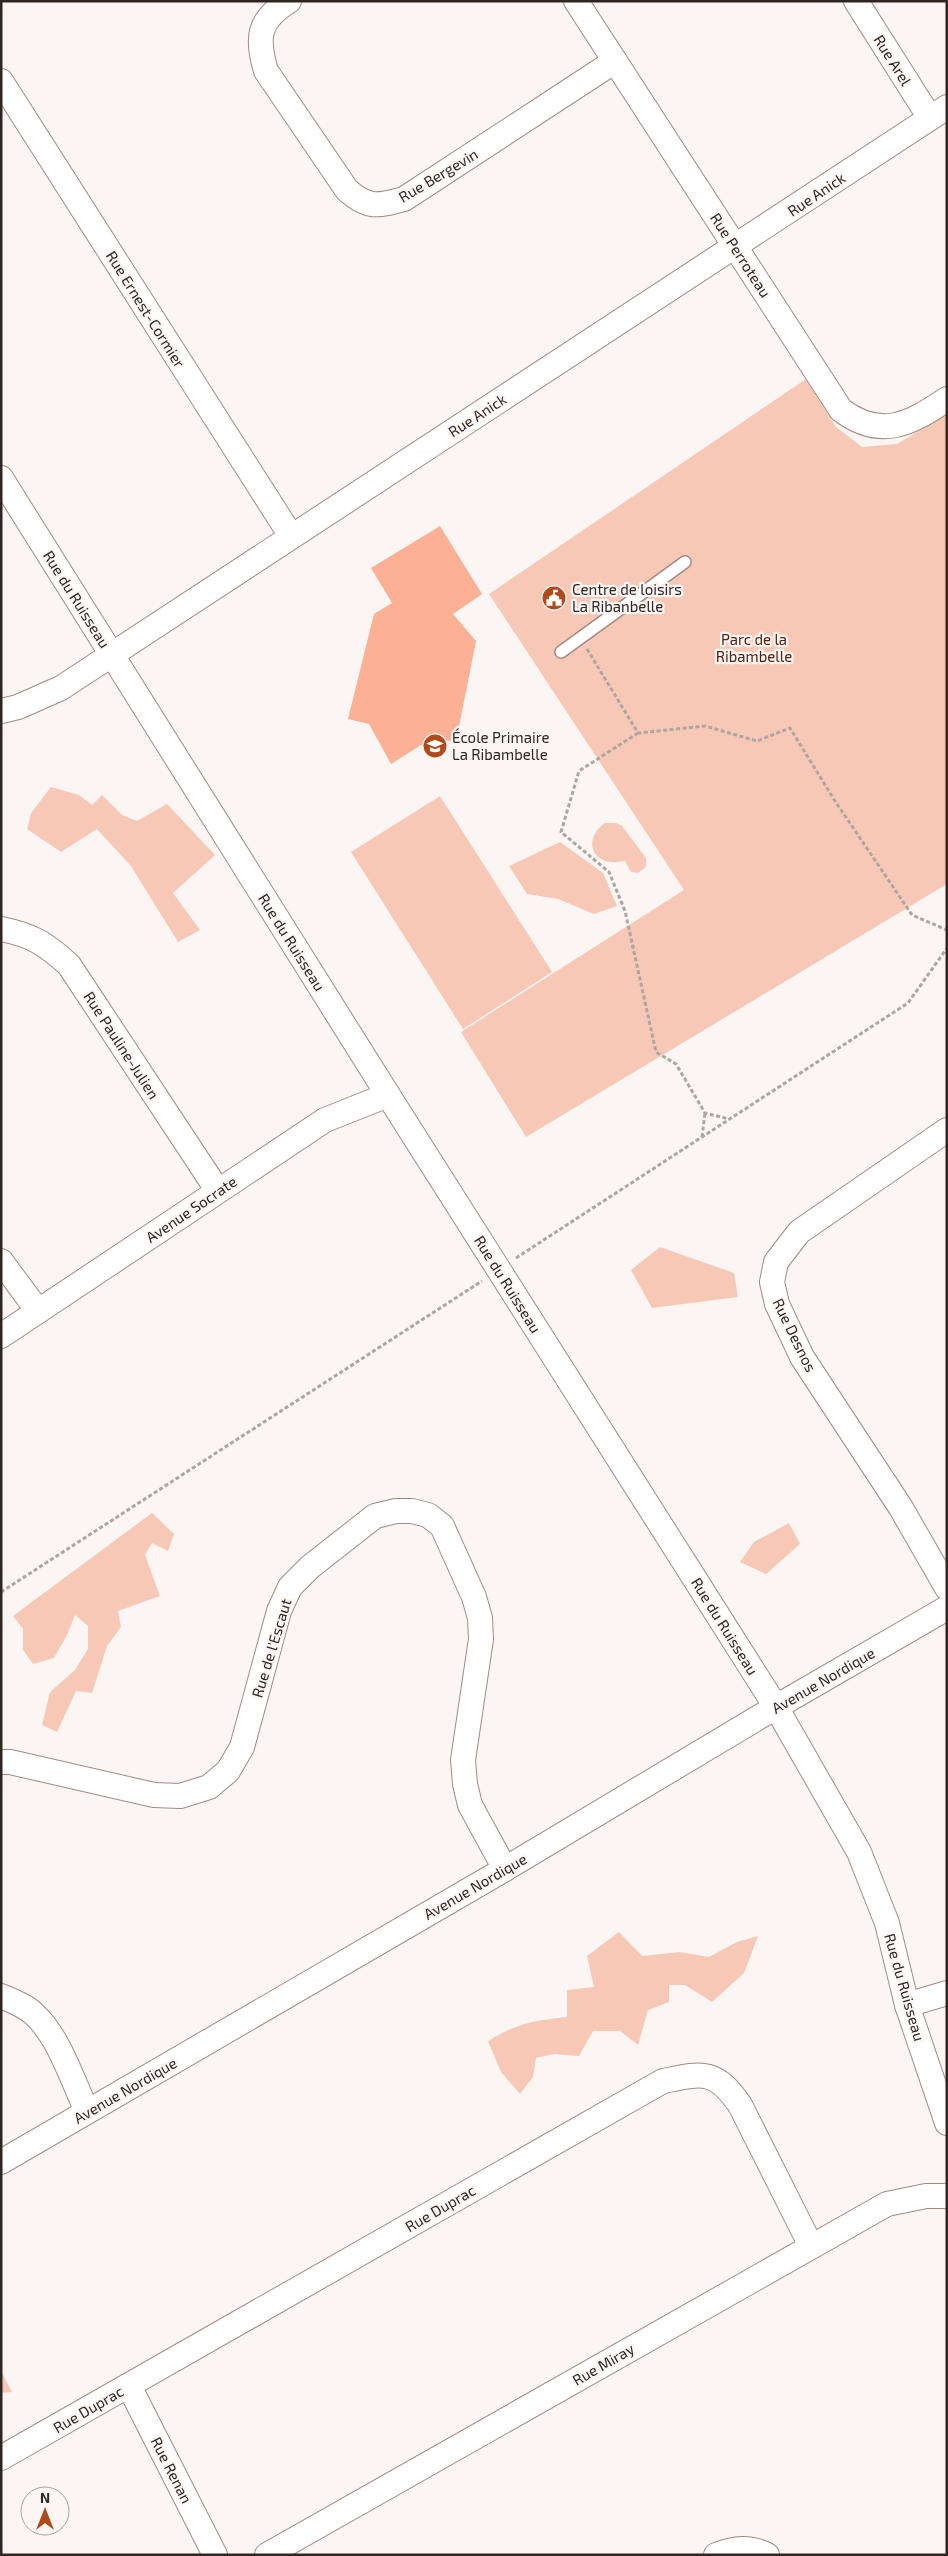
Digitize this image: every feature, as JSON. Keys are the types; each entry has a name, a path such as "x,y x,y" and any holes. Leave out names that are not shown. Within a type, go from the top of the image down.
{"street":[{"name":"Rue Bergevin","path":"289,1 266,20 260,35 260,51 266,71 346,190 360,202 374,204 404,199 615,61"},
{"name":"Rue Perroteau","path":"576,1 841,410 856,422 875,426 916,420 947,400"},
{"name":"Rue Arel","path":"856,1 938,113"},
{"name":"Rue Ernest-Cormier","path":"1,81 291,536"},
{"name":"Rue Anick","path":"1,711 18,707 61,688 938,113"},
{"name":"Rue du Ruisseau","path":"1,478 388,1095 776,1707 859,1852 887,1923 907,2005 947,2123"},
{"name":"Rue Pauline-Julien","path":"1,929 25,934 49,946 69,965 218,1192"},
{"name":"Avenue Socrate","path":"1,1336 325,1120 388,1095"},
{"name":"Rue Desnos","path":"947,1130 799,1232 776,1262 772,1282 777,1304 802,1357 901,1508 947,1588"},
{"path":"1,1261 38,1311"},
{"name":"Rue de l'Escaut","path":"1,1762 10,1762 154,1795 180,1796 209,1787 228,1771 242,1748 279,1611 290,1587 310,1566 375,1516 396,1511 412,1511 428,1515 442,1526 474,1597 480,1618 481,1639 463,1760 465,1784 470,1805 505,1869"},
{"name":"Avenue Nordique","path":"1,2162 505,1869 776,1707 947,1608"},
{"path":"907,2005 947,1993"},
{"path":"1,1996 17,2003 35,2015 51,2035 87,2111"},
{"name":"Rue Duprac","path":"1,2458 663,2081 692,2075 711,2076 726,2085 740,2105 811,2246"},
{"name":"Rue Miray","path":"267,2555 887,2204 926,2196 947,2196"},
{"name":"Rue Renan","path":"129,2386 215,2555"},
{"path":"716,2555 731,2549 754,2548 767,2555"}],"lane":[{"path":"561,652 684,562"}],"path":[{"path":"580,638 638,734"},
{"path":"702,1137 705,1113 676,1064 656,1052 625,911 609,872 561,832 579,771 638,734 706,726 757,742 790,728 835,801 912,915 947,930"},
{"path":"705,1113 730,1119"}],"green space":[{"name":"Parc de la Ribambelle","path":"806,379 836,427 862,447 897,444 947,414 947,884 526,1137 461,1032 684,890 489,594"},
{"path":"51,787 79,795 92,805 102,795 122,815 137,821 167,804 215,855 173,893 200,930 178,942 131,866 97,829 61,852 27,829 31,813"},
{"path":"440,796 552,972 463,1029 351,852"},
{"path":"605,823 616,823 622,826 646,858 646,867 638,873 631,872 625,861 605,861 595,853 592,843 593,837"},
{"path":"560,842 603,873 617,906 594,914 558,899 527,894 509,866"},
{"path":"660,1247 734,1273 738,1297 652,1308 631,1270"},
{"path":"152,1513 174,1534 168,1551 152,1543 145,1555 160,1596 118,1611 121,1627 107,1646 92,1693 76,1691 57,1732 42,1725 50,1692 75,1670 88,1649 88,1626 75,1615 67,1635 54,1658 33,1664 23,1650 23,1629 13,1616"},
{"path":"789,1523 800,1544 766,1574 740,1562 754,1542"},
{"path":"619,1932 642,1956 680,1952 709,1957 737,1942 758,1936 744,1973 712,2002 685,1985 669,1985 669,2002 648,2010 638,2045 620,2031 593,2031 579,2056 554,2054 536,2058 533,2077 520,2094 501,2072 488,2041 508,2030 526,2024 567,2017 567,1990 594,1987 587,1956"},
{"path":"1,2371 12,2392 1,2393"}],"building":[{"path":"440,526 482,594 453,614 476,641 456,742 432,738 391,764 369,724 348,719 374,614 392,603 371,568"}],"place":[{"name":"Centre de loisirs La Ribanbelle","path":"554,598"},
{"name":"École Primaire La Ribambelle","path":"435,746"}]}
